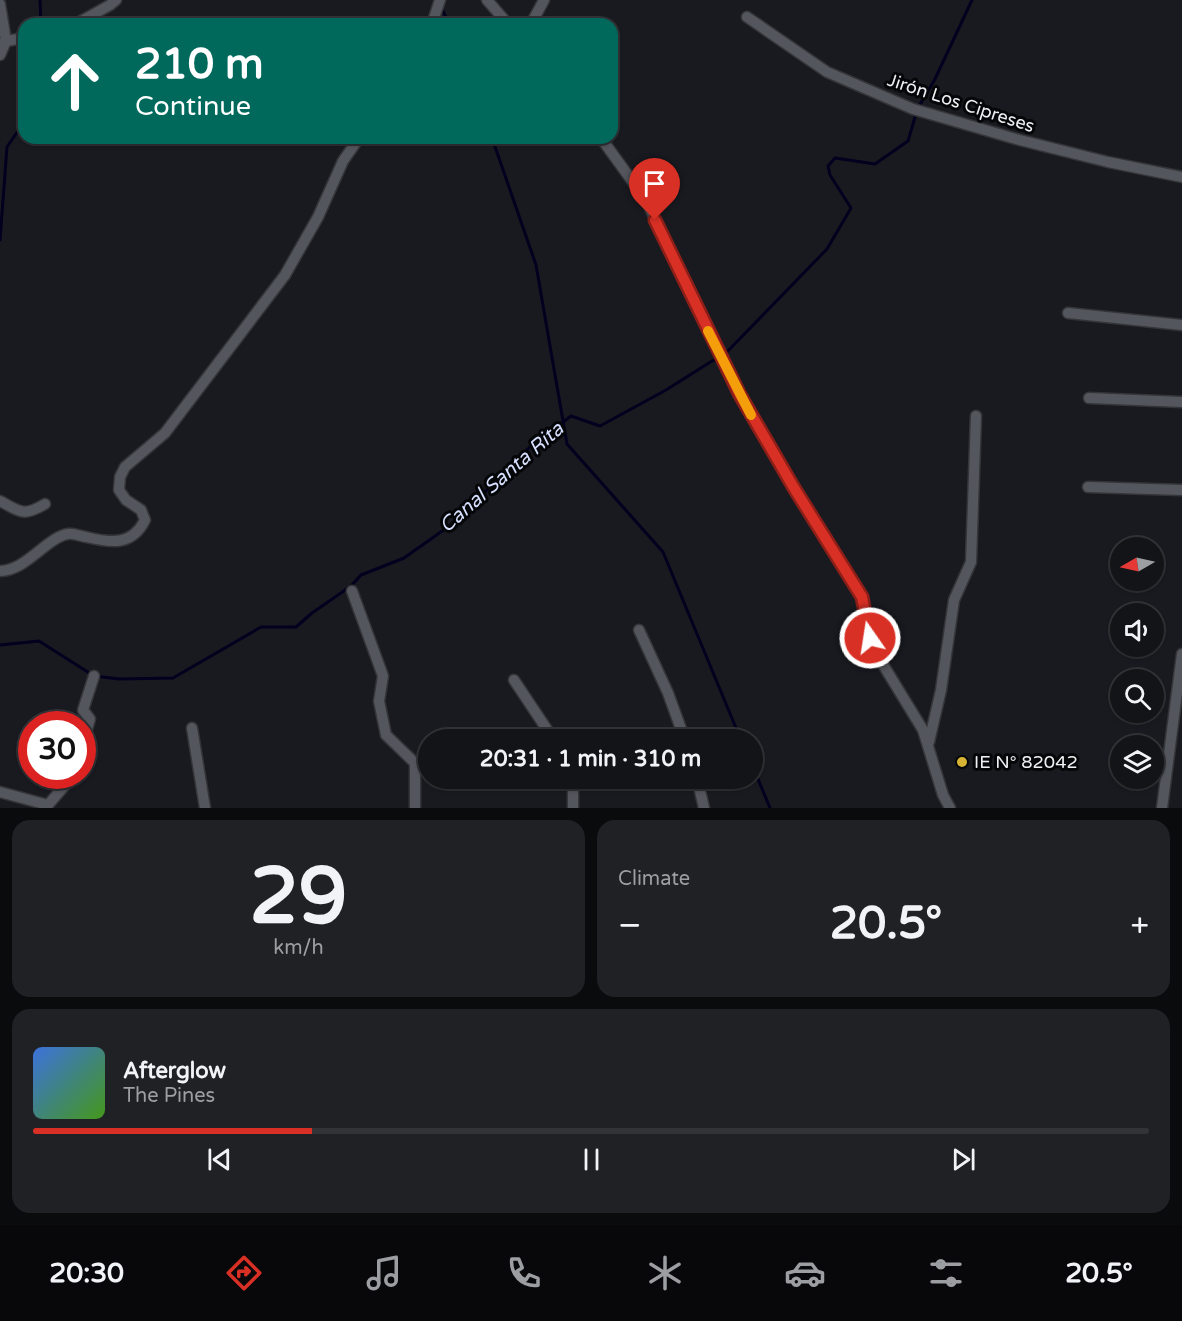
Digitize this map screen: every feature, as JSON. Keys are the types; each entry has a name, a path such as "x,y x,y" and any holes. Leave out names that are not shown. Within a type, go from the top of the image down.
{"street":[{"path":"87,18 116,0"},
{"path":"434,18 440,0"},
{"path":"487,0 503,18"},
{"path":"534,18 544,0"},
{"path":"0,4 3,43 0,55"},
{"name":"Jirón Los Cipreses","path":"747,17 827,72 913,108 1016,139 1108,162 1182,177"},
{"path":"3,43 18,39"},
{"path":"0,571 6,571 23,563 58,538 69,533 112,542 128,539 140,530 146,520 141,510 126,500 119,490 120,477 125,467 165,433 285,275 318,217 343,161 355,144"},
{"path":"605,144 646,200 740,395 794,488 862,597 870,638 928,742 943,795 950,808"},
{"path":"1068,313 1182,325"},
{"path":"1089,398 1182,402"},
{"path":"928,742 941,690 954,600 971,562 976,416"},
{"path":"1089,487 1182,490"},
{"path":"0,501 22,513 32,512 45,504"},
{"path":"352,591 383,676 379,701 386,735 414,763 415,808"},
{"path":"639,630 668,693 681,729"},
{"path":"1162,808 1182,654"},
{"path":"84,711 94,676"},
{"path":"514,680 547,729"},
{"path":"192,728 206,808"},
{"path":"0,792 48,805 62,789"},
{"path":"573,789 573,808"},
{"path":"700,789 704,808"}],"waterway":[{"path":"40,0 41,18"},
{"name":"Canal Santa Rita","path":"918,108 935,79 972,0"},
{"path":"441,7 446,18"},
{"name":"Canal Santa Rita","path":"0,645 39,641 94,676 119,679 173,678 261,627 296,627 351,586 361,575 404,558 462,517 530,447 571,416 600,426 721,358 827,249 851,208 830,175 828,166 835,158 875,164 908,141 916,114"},
{"path":"0,240 7,147 18,131"},
{"path":"494,144 536,265 567,444 663,552 736,729"},
{"path":"762,789 770,808"}],"slow traffic":[{"path":"708,331 751,415"}],"place":[{"name":"IE N° 82042","path":"962,762"}],"route":[{"path":"655,220 740,395 794,488 862,597 870,638"}]}
